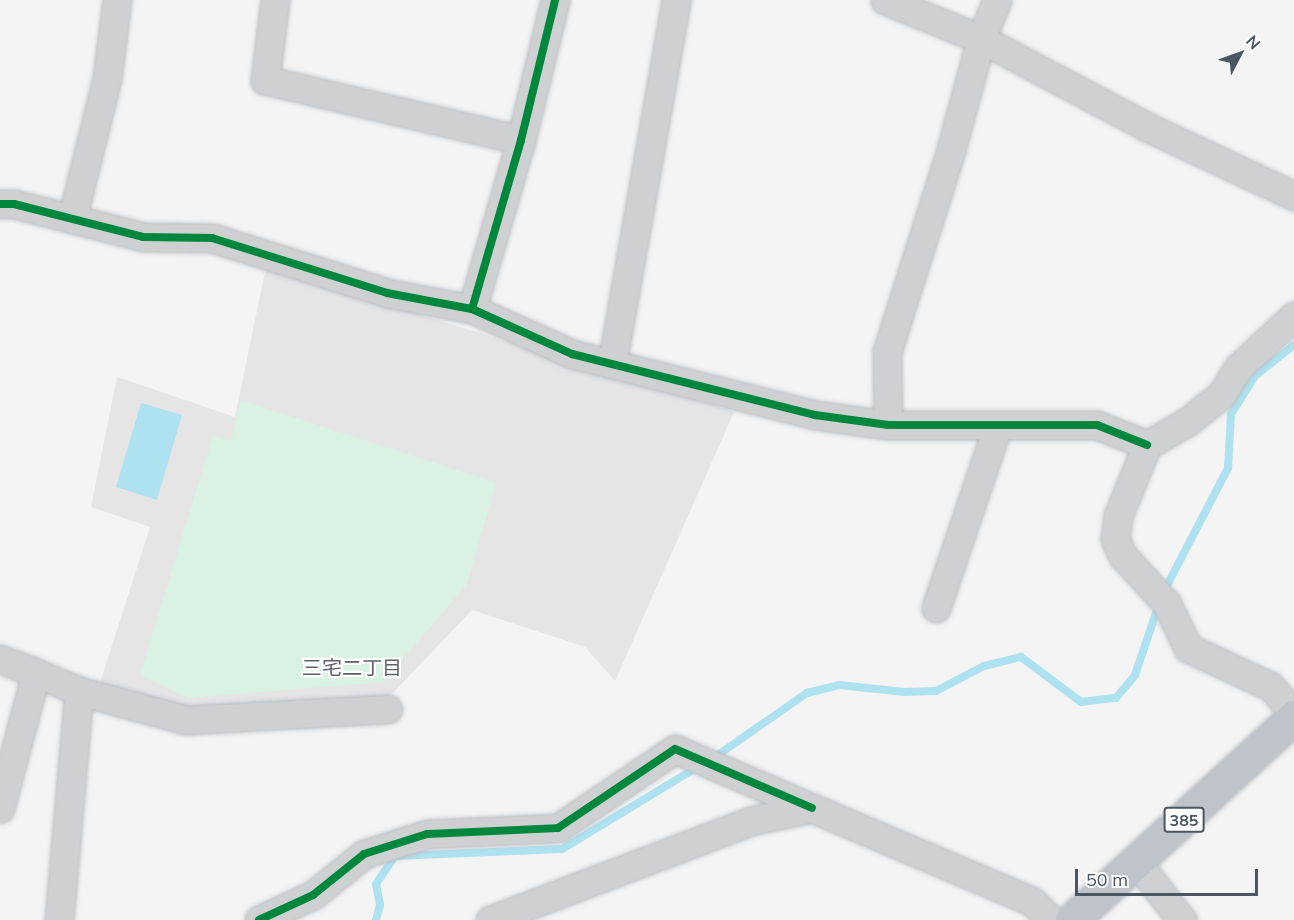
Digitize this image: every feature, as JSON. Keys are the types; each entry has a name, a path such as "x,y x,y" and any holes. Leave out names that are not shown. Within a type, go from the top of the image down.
{"highway":[{"name":"385","path":"1072,920 1137,863 1294,715"}],"street":[{"path":"72,219 107,79 117,0"},
{"path":"275,0 265,80 521,140"},
{"path":"472,309 521,140 555,0"},
{"path":"612,364 676,0"},
{"path":"885,0 981,39 1147,127 1294,196"},
{"path":"888,425 887,352 951,150 981,39 997,0"},
{"path":"0,204 143,237 212,238 387,293 472,309 572,354 815,415 888,425 1097,425 1147,445"},
{"path":"1294,316 1238,368 1222,394 1187,422 1147,445 1118,516 1115,539 1123,556 1158,596 1188,648 1270,686 1294,715"},
{"path":"936,608 998,425"},
{"path":"0,659 79,691 186,720 388,709"},
{"path":"0,808 36,673"},
{"path":"59,920 79,691"},
{"path":"259,920 313,895 364,854 427,834 558,828 675,749 1033,902 1051,920"},
{"path":"490,920 750,821 812,808"},
{"path":"1137,863 1182,920"}],"shaded area":[{"path":"266,267 734,412 615,681 585,647 472,610 389,697 181,708 100,683 150,527 91,507 117,377 235,417"}],"green space":[{"path":"241,400 496,483 467,584 383,682 188,698 140,675 213,436 231,441"}],"water":[{"path":"141,403 182,415 157,500 116,487"}],"waterway":[{"path":"1163,593 1228,468 1231,414 1255,376 1294,345"},
{"path":"712,759 807,693 839,685 905,692 936,691 984,666 1021,657 1081,702 1116,698 1135,675 1159,604"},
{"path":"376,920 380,905 376,884 395,856 562,849 699,766"}],"cycle path":[{"path":"0,204 14,204 143,237 212,238 387,293 472,309 521,140 555,0"},
{"path":"472,309 572,354 815,415 888,425 1097,425 1147,445"},
{"path":"259,920 313,895 364,854 427,834 558,828 675,749 812,808"}],"district":[{"name":"三宅二丁目","path":"352,667"}]}
